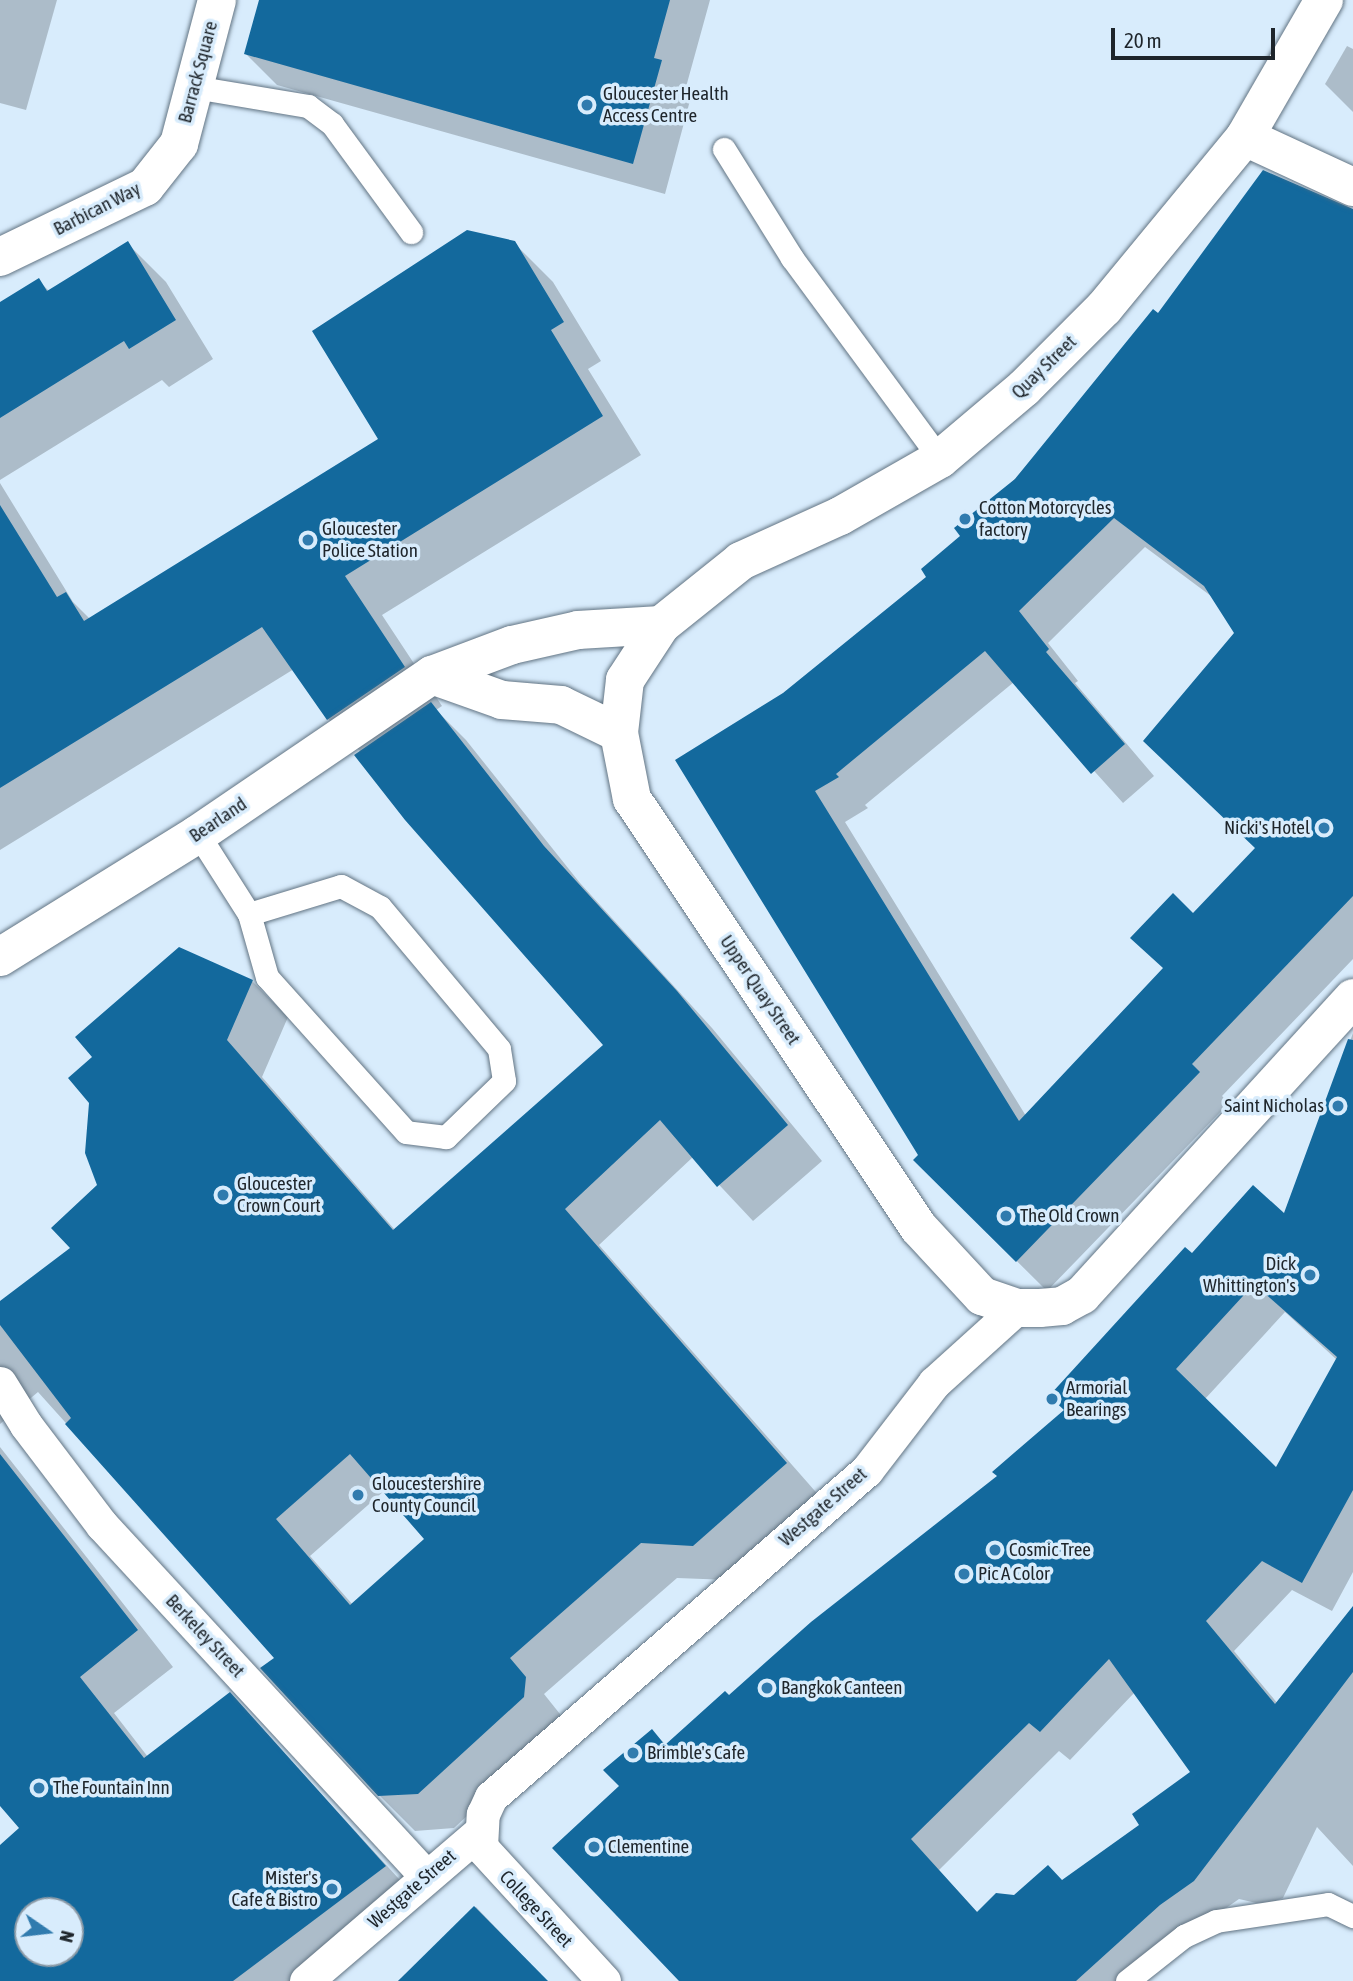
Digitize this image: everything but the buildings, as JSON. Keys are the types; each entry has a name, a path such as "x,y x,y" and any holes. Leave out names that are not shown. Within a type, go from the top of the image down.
{"street":[{"name":"Barrack Square","path":"179,144 217,0"},
{"name":"Quay Street","path":"661,625 741,561 841,516 940,459 1024,388 1104,308 1245,137 1324,0"},
{"path":"1245,137 1353,187"},
{"name":"Barbican Way","path":"0,257 145,187 179,144"},
{"name":"Bearland","path":"0,957 198,834 432,675 512,645 578,630 661,625"},
{"name":"Upper Quay Street","path":"661,625 625,680 618,733 632,799 919,1228 982,1296 1017,1308"},
{"path":"432,675 502,700 561,705 618,733"},
{"path":"1017,1308 1062,1306 1096,1283 1353,998"},
{"name":"Westgate Street","path":"306,1981 481,1831 491,1797 508,1780 867,1470 934,1383 1017,1308"},
{"name":"Berkeley Street","path":"0,1383 26,1425 102,1525 426,1876"},
{"name":"College Street","path":"481,1831 481,1847 489,1858 604,1981"}],"lane":[{"path":"194,87 308,106 332,124 411,232"},
{"path":"724,149 792,258 940,459"},
{"path":"198,834 249,914 267,977 406,1132 446,1137 503,1081 499,1049 380,907 341,886 249,914"},
{"path":"1127,1981 1184,1936 1216,1921 1328,1904 1353,1916"}],"place":[{"name":"Gloucester Health Access Centre","path":"587,105"},
{"name":"Cotton Motorcycles factory","path":"965,519"},
{"name":"Gloucester Police Station","path":"308,540"},
{"name":"Nicki's Hotel","path":"1324,828"},
{"name":"Saint Nicholas","path":"1338,1106"},
{"name":"Gloucester Crown Court","path":"223,1195"},
{"name":"The Old Crown","path":"1006,1216"},
{"name":"Dick Whittington's","path":"1310,1275"},
{"name":"Armorial Bearings","path":"1052,1399"},
{"name":"Gloucestershire County Council","path":"358,1495"},
{"name":"Cosmic Tree","path":"995,1550"},
{"name":"Pic A Color","path":"964,1574"},
{"name":"Bangkok Canteen","path":"767,1688"},
{"name":"Brimble's Cafe","path":"633,1753"},
{"name":"The Fountain Inn","path":"39,1788"},
{"name":"Clementine","path":"594,1847"},
{"name":"Mister's Cafe & Bistro","path":"332,1889"}]}
